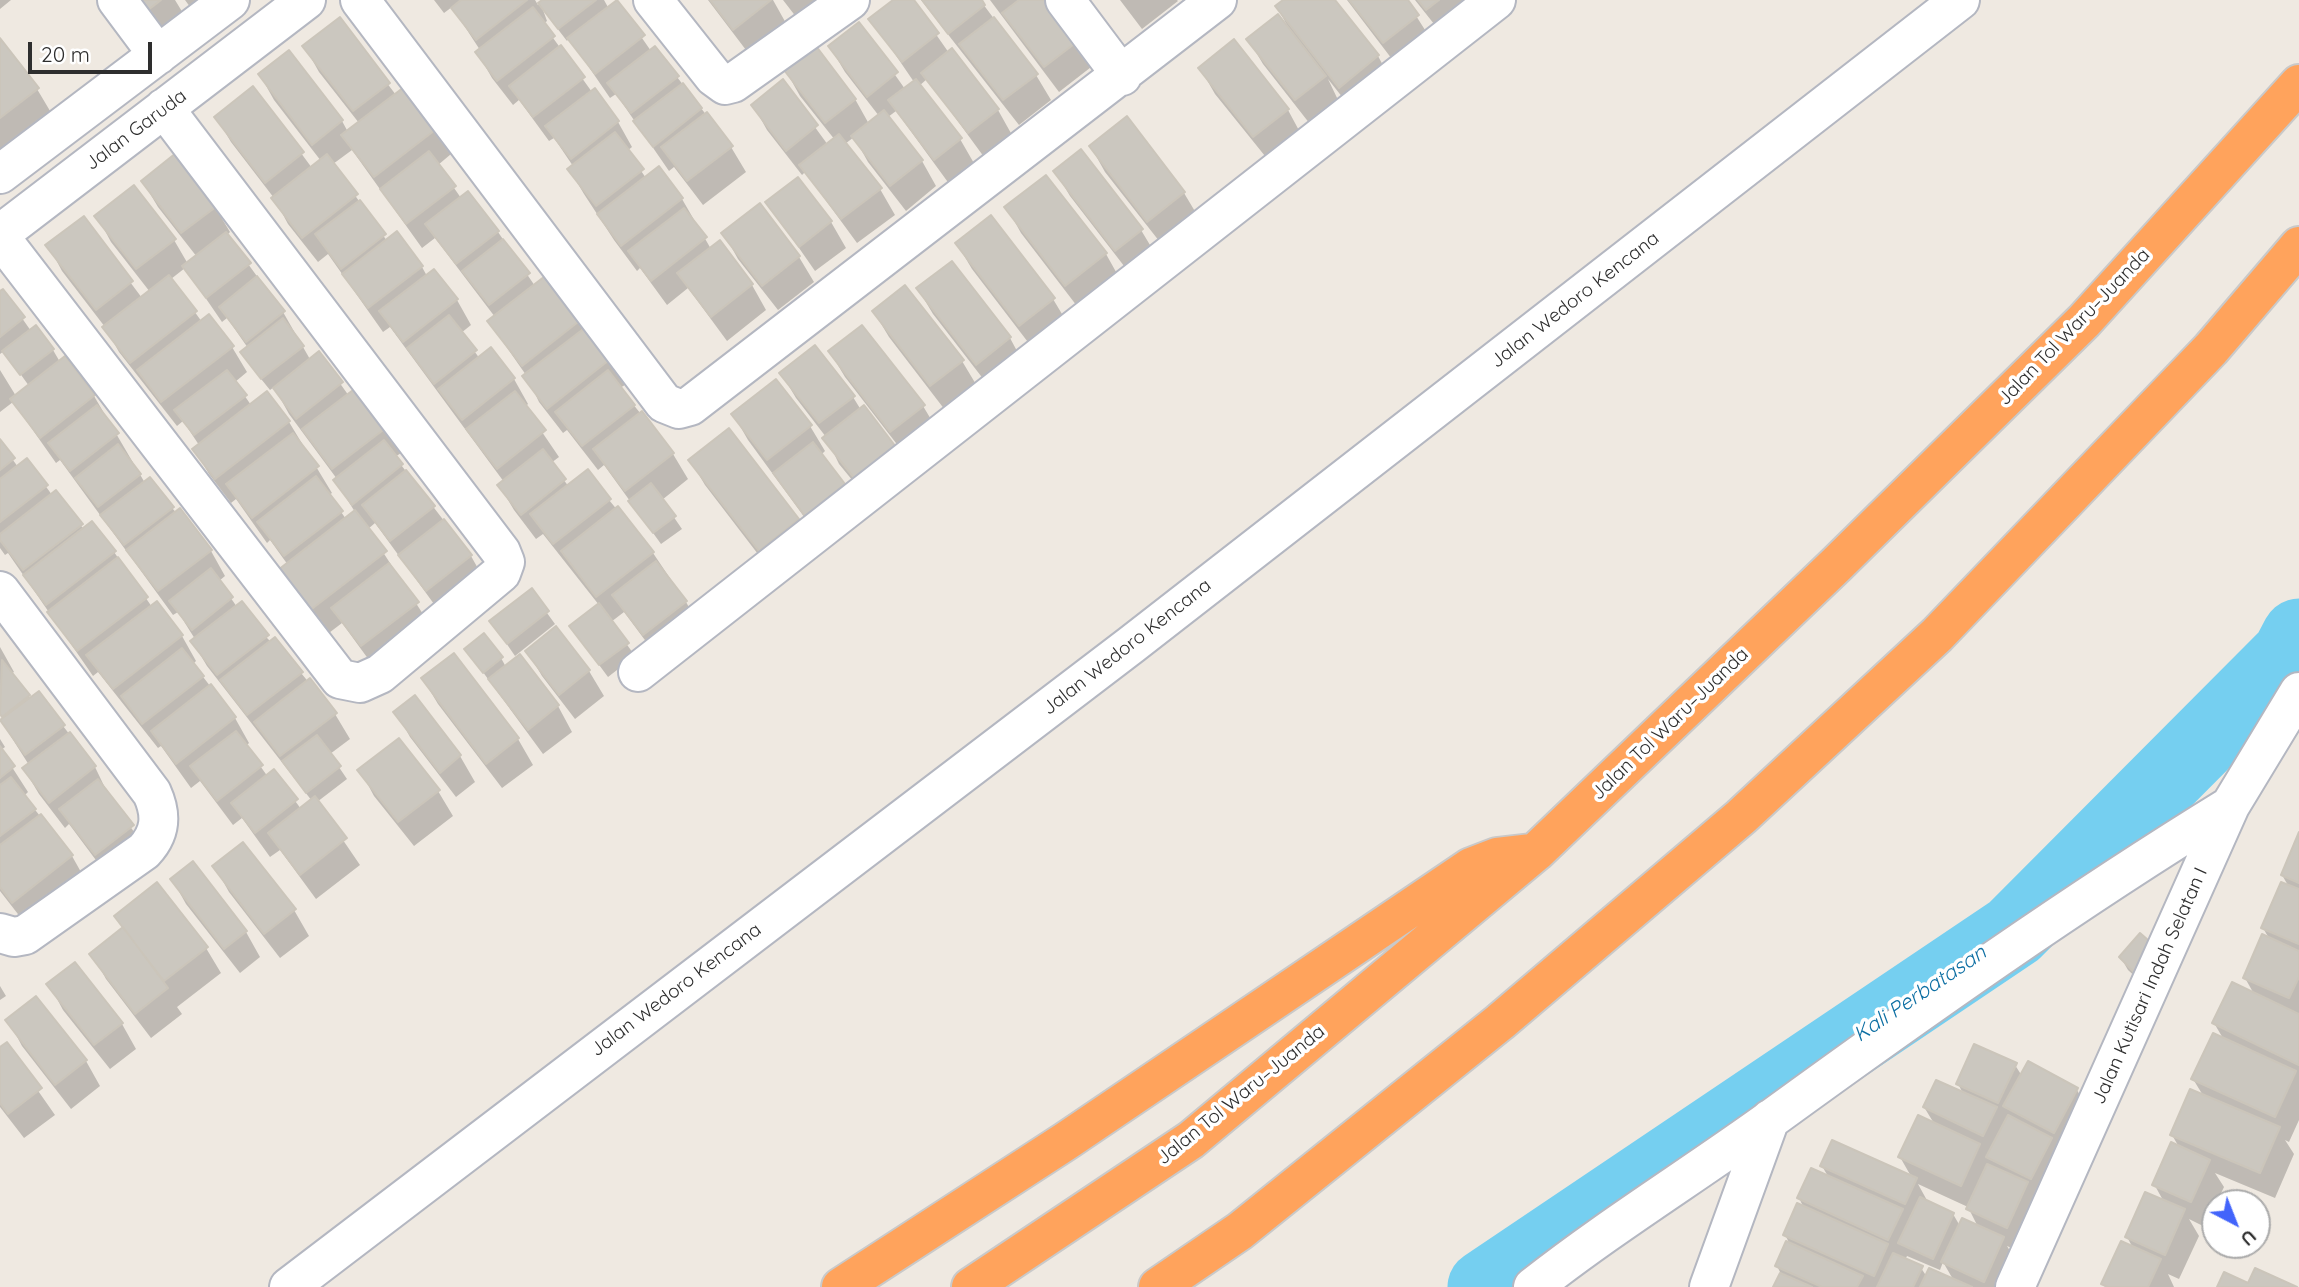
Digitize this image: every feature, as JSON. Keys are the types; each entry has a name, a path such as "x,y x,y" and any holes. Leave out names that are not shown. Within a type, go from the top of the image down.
{"highway":[{"name":"Jalan Tol Waru–Juanda","path":"971,1287 1191,1140 1536,852 1836,565 2084,321 2299,84"},
{"path":"1171,1287 1500,1022 1741,817 1917,654 2211,349 2299,246"},
{"path":"841,1287 1066,1141 1471,867 1497,857 1536,852"},
{"path":"1158,1287 1240,1231"}],"street":[{"path":"117,0 158,54"},
{"name":"Jalan Garuda","path":"0,236 306,0"},
{"path":"360,0 664,403 679,409 701,397 1122,76 1217,0"},
{"path":"653,0 714,77 725,85 850,0"},
{"path":"1065,0 1122,76"},
{"path":"638,672 1496,0"},
{"name":"Jalan Wedoro Kencana","path":"289,1287 1131,645 1960,0"},
{"path":"0,174 223,5 243,48"},
{"path":"0,236 340,679 360,683 380,674 500,573 505,562 492,541 164,108"},
{"path":"0,591 152,793 159,809 154,840 144,851 25,936 14,937 0,933"},
{"name":"Jalan Kutisari Indah Selatan I","path":"2015,1287 2230,806 2299,692"},
{"path":"1533,1287 1593,1240 1770,1119 1836,1069 2047,923 2230,806"},
{"path":"1709,1287 1770,1119"}],"building":[{"path":"135,0 161,0 144,13"},
{"path":"461,0 527,0 476,40 451,8"},
{"path":"542,0 596,0 558,29 538,3"},
{"path":"617,0 645,35 595,74 567,38"},
{"path":"710,0 771,0 733,30"},
{"path":"893,0 914,0 939,33 902,62 868,19"},
{"path":"922,0 982,0 985,5 948,34"},
{"path":"1019,0 1052,0 1082,38 1044,67 1002,13"},
{"path":"1283,0 1335,0 1379,55 1339,88 1275,6"},
{"path":"1349,0 1408,0 1419,15 1383,43"},
{"path":"1418,0 1439,0 1426,10"},
{"path":"533,7 555,36 497,81 475,52"},
{"path":"1278,14 1326,76 1295,100 1246,39"},
{"path":"340,17 390,83 353,111 302,46"},
{"path":"994,17 1038,74 1003,100 959,44"},
{"path":"859,22 898,72 867,97 828,46"},
{"path":"0,38 39,88 0,118"},
{"path":"1234,39 1289,109 1253,137 1198,68"},
{"path":"561,45 585,77 533,117 509,86"},
{"path":"655,46 679,76 631,113 607,83"},
{"path":"816,46 856,99 825,123 784,70"},
{"path":"952,48 999,109 968,133 921,73"},
{"path":"289,50 343,120 312,145 258,74"},
{"path":"783,79 818,125 786,151 751,105"},
{"path":"916,79 962,138 934,160 888,100"},
{"path":"412,81 444,123 374,177 341,135"},
{"path":"683,83 702,108 653,147 633,121"},
{"path":"253,86 304,152 265,183 214,117"},
{"path":"595,88 619,121 571,159 545,126"},
{"path":"884,110 923,160 890,186 851,136"},
{"path":"707,112 733,146 687,181 661,147"},
{"path":"1127,116 1185,192 1147,222 1089,146"},
{"path":"615,132 644,169 596,206 567,169"},
{"path":"839,134 882,188 841,219 799,165"},
{"path":"1081,149 1143,229 1115,251 1053,171"},
{"path":"429,151 456,186 406,224 380,189"},
{"path":"176,153 217,206 181,233 141,181"},
{"path":"327,154 358,194 302,238 271,198"},
{"path":"659,166 683,198 621,246 597,214"},
{"path":"1046,175 1107,253 1065,286 1004,207"},
{"path":"798,177 832,221 799,247 765,202"},
{"path":"134,185 176,239 136,269 94,216"},
{"path":"468,191 499,231 456,264 425,224"},
{"path":"360,200 386,234 341,269 315,234"},
{"path":"760,203 800,256 762,286 721,233"},
{"path":"684,208 707,237 651,281 628,251"},
{"path":"991,215 1055,298 1019,326 955,243"},
{"path":"84,216 133,281 96,310 45,245"},
{"path":"397,231 423,266 368,308 342,274"},
{"path":"226,232 251,263 206,298 182,266"},
{"path":"503,239 530,273 489,305 462,271"},
{"path":"720,240 753,284 711,317 677,273"},
{"path":"952,261 1011,337 976,365 916,288"},
{"path":"434,269 458,299 403,342 379,311"},
{"path":"549,273 583,318 522,366 487,321"},
{"path":"169,275 197,311 130,363 102,327"},
{"path":"257,276 285,311 246,342 219,307"},
{"path":"905,285 964,360 930,386 872,311"},
{"path":"3,289 25,317 0,337 0,291"},
{"path":"209,314 234,346 161,402 137,370"},
{"path":"449,315 477,350 434,384 407,348"},
{"path":"283,318 304,346 261,379 240,352"},
{"path":"590,324 614,356 547,409 522,376"},
{"path":"36,325 54,349 20,375 2,351"},
{"path":"862,325 925,405 890,432 828,351"},
{"path":"815,345 855,396 819,423 779,373"},
{"path":"491,347 515,378 462,420 438,389"},
{"path":"319,351 343,382 296,419 273,388"},
{"path":"65,356 95,395 40,438 10,399"},
{"path":"227,370 247,395 194,435 174,410"},
{"path":"608,370 635,405 582,446 555,412"},
{"path":"776,379 812,425 767,460 731,414"},
{"path":"357,387 387,427 332,469 302,429"},
{"path":"267,391 290,421 215,479 192,449"},
{"path":"515,391 546,430 497,469 466,429"},
{"path":"97,405 119,433 70,471 48,443"},
{"path":"864,405 896,447 855,479 822,438"},
{"path":"642,411 674,453 625,491 593,449"},
{"path":"729,428 799,519 759,551 688,460"},
{"path":"293,433 319,466 252,518 226,484"},
{"path":"0,439 15,458 0,470"},
{"path":"384,440 403,464 352,505 333,480"},
{"path":"813,442 845,484 805,516 773,473"},
{"path":"118,444 141,474 98,507 75,478"},
{"path":"543,449 566,479 521,515 497,485"},
{"path":"27,458 48,485 0,522 0,479"},
{"path":"588,469 611,499 553,544 530,514"},
{"path":"406,470 435,506 390,541 362,505"},
{"path":"316,476 343,511 284,556 257,522"},
{"path":"150,477 174,507 124,545 100,515"},
{"path":"651,483 676,516 653,533 628,501"},
{"path":"56,490 83,524 23,570 0,540 0,534"},
{"path":"618,506 654,552 596,597 561,551"},
{"path":"180,508 212,550 158,591 126,550"},
{"path":"355,510 387,551 309,611 278,570"},
{"path":"444,519 472,555 426,591 398,555"},
{"path":"92,521 116,551 46,605 23,575"},
{"path":"118,557 148,597 77,651 47,612"},
{"path":"656,561 687,601 643,635 612,595"},
{"path":"389,563 419,602 361,646 331,608"},
{"path":"211,568 233,597 192,630 169,601"},
{"path":"532,588 549,611 507,644 489,621"},
{"path":"157,601 183,635 113,689 86,655"},
{"path":"242,601 269,635 217,675 190,641"},
{"path":"599,603 629,643 599,665 569,626"},
{"path":"556,626 590,670 559,695 525,651"},
{"path":"484,633 503,657 483,673 464,649"},
{"path":"275,637 303,672 247,715 220,680"},
{"path":"182,648 204,676 142,724 121,696"},
{"path":"454,653 519,738 486,764 421,678"},
{"path":"520,654 559,705 528,730 488,679"},
{"path":"2,660 30,695 2,717 0,714"},
{"path":"310,678 337,713 280,756 254,722"},
{"path":"211,684 236,717 176,764 151,731"},
{"path":"39,691 65,725 25,755 0,720"},
{"path":"415,695 461,755 440,773 393,712"},
{"path":"236,731 263,765 217,801 190,766"},
{"path":"70,732 96,766 49,803 22,768"},
{"path":"317,735 341,766 306,793 282,761"},
{"path":"399,738 440,790 398,822 357,770"},
{"path":"0,746 15,766 0,778"},
{"path":"274,769 298,799 255,833 231,803"},
{"path":"11,777 36,809 0,836 0,785"},
{"path":"98,779 134,825 95,855 59,809"},
{"path":"315,796 347,838 300,875 268,833"},
{"path":"41,814 73,855 12,903 0,887 0,845"},
{"path":"2299,832 2299,883 2281,875"},
{"path":"243,842 296,909 264,934 212,866"},
{"path":"193,861 247,931 224,949 170,879"},
{"path":"157,882 208,947 164,981 114,916"},
{"path":"2281,882 2299,889 2299,944 2261,928"},
{"path":"123,927 168,988 135,1014 89,954"},
{"path":"2140,933 2156,947 2134,972 2119,957"},
{"path":"2262,934 2299,951 2299,977 2289,998 2243,978"},
{"path":"75,962 123,1023 94,1045 46,984"},
{"path":"2232,982 2299,1014 2299,1065 2212,1023"},
{"path":"36,996 87,1060 55,1085 5,1020"},
{"path":"2213,1033 2296,1071 2275,1117 2191,1079"},
{"path":"7,1042 42,1088 8,1114 0,1103 0,1047"},
{"path":"1974,1044 2017,1063 1998,1103 1956,1084"},
{"path":"2028,1061 2078,1088 2054,1133 2003,1106"},
{"path":"1936,1080 1997,1107 1983,1136 1923,1107"},
{"path":"2190,1089 2280,1127 2260,1173 2170,1135"},
{"path":"1918,1115 1980,1144 1961,1186 1898,1157"},
{"path":"2008,1115 2052,1138 2031,1179 1986,1157"},
{"path":"1832,1140 1917,1178 1905,1204 1820,1166"},
{"path":"2171,1142 2210,1160 2191,1202 2152,1185"},
{"path":"1987,1164 2028,1182 2007,1228 1966,1209"},
{"path":"1811,1168 1903,1209 1888,1240 1797,1198"},
{"path":"2145,1192 2185,1209 2165,1255 2125,1237"},
{"path":"1920,1197 1954,1213 1933,1259 1898,1243"},
{"path":"1797,1203 1888,1244 1874,1276 1783,1235"},
{"path":"1962,1218 2004,1237 1984,1282 1941,1262"},
{"path":"1786,1241 1863,1276 1857,1287 1822,1287 1775,1266"},
{"path":"2121,1241 2161,1259 2148,1287 2108,1287 2101,1284"},
{"path":"1893,1253 1923,1266 1913,1287 1877,1287"},
{"path":"1929,1268 1972,1287 1920,1287"},
{"path":"2255,1268 2297,1287 2217,1287 2224,1272 2248,1283"},
{"path":"1780,1273 1812,1287 1773,1287"}],"waterway":[{"name":"Kali Perbatasan","path":"1485,1287 2014,931 2289,655 2299,636"}]}
